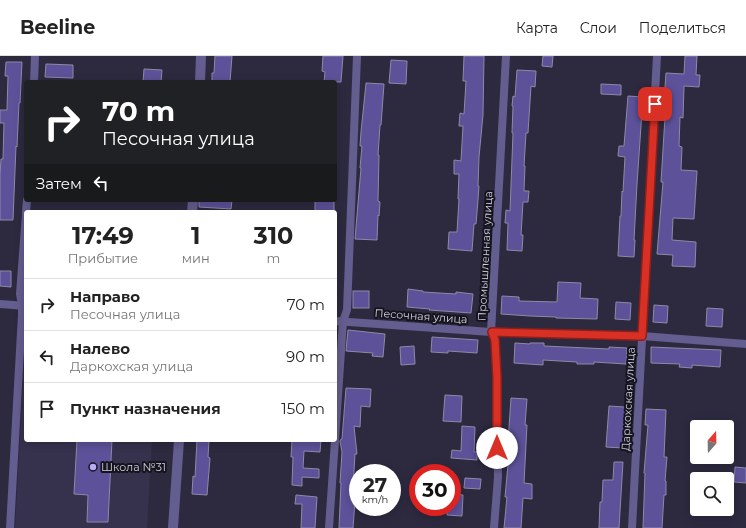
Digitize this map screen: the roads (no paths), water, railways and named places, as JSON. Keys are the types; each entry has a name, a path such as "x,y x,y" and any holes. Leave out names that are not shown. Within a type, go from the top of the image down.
{"street":[{"path":"34,80 35,56"},
{"path":"200,80 201,56"},
{"path":"337,380 339,321 347,310 357,56"},
{"name":"Промышленная улица","path":"494,528 498,477 497,378 495,340 492,332 506,56"},
{"name":"Даркохская улица","path":"632,528 657,56"},
{"path":"10,528 22,315 24,306 20,294 24,240"},
{"path":"0,304 24,306"},
{"name":"Песочная улица","path":"339,321 492,332 642,336 746,344"},
{"path":"173,528 179,442"},
{"path":"329,528 335,442"}],"place":[{"name":"Школа №31","path":"93,467"}]}
